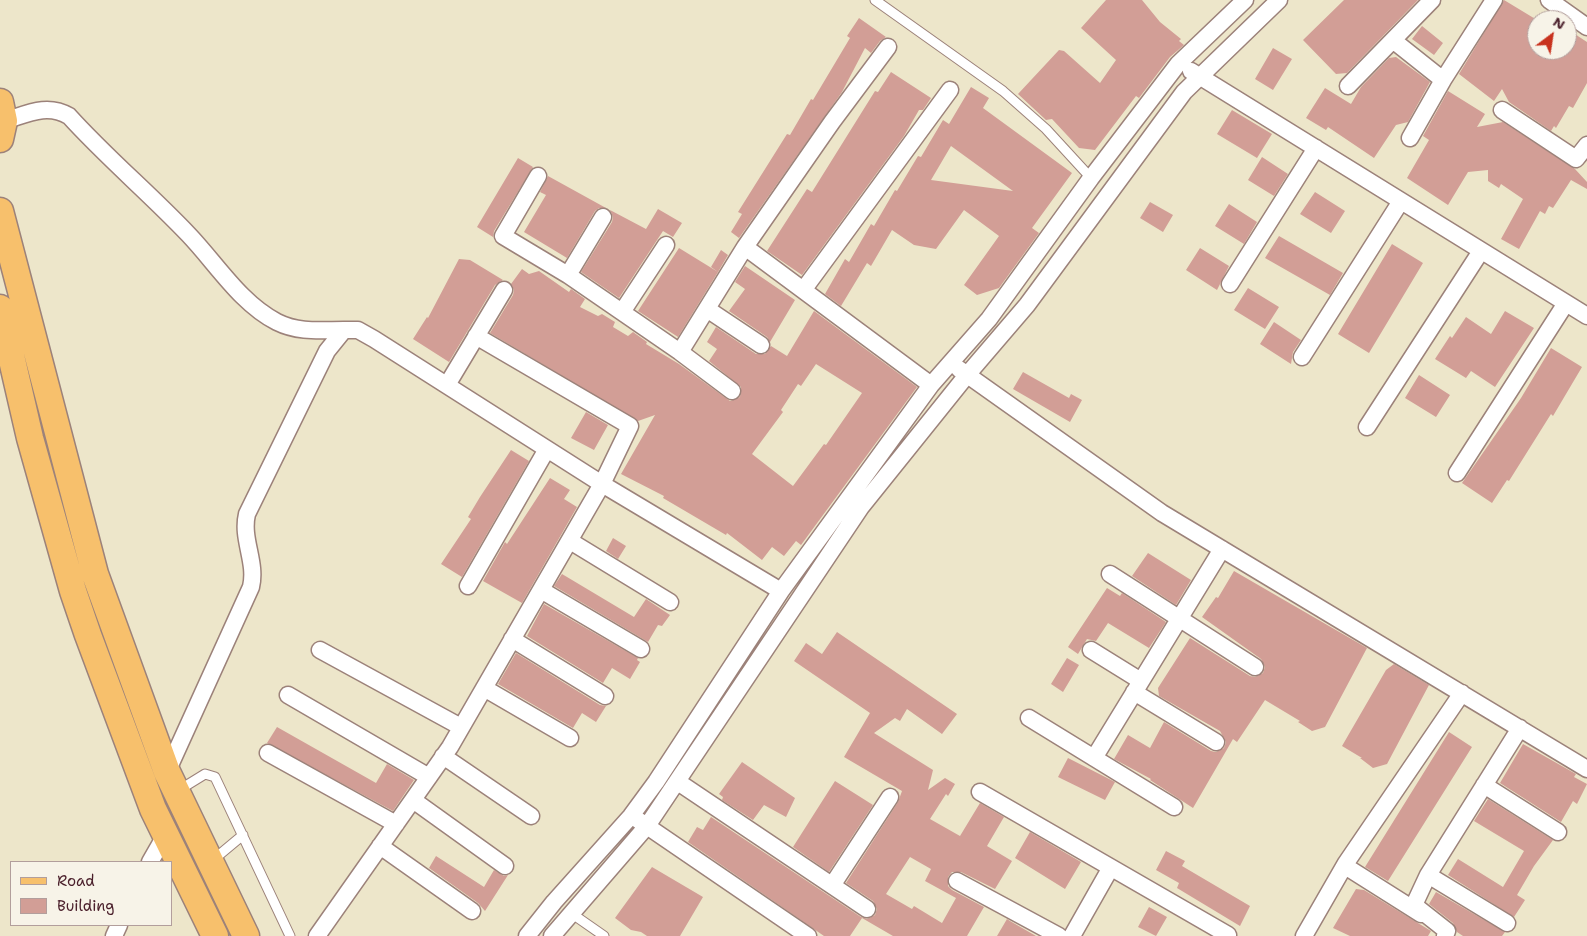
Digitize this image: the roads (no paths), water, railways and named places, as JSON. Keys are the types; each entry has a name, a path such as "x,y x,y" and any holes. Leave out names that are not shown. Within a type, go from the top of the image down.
{"main road":[{"path":"0,211 95,574 172,782 246,936"},
{"path":"0,308 30,438 73,591 153,809 215,936"}],"street":[{"path":"527,936 554,902 631,816 656,782 781,591 932,385 989,319 1091,178 1178,64 1244,0"},
{"path":"552,936 647,826 861,507 967,374 1027,305 1172,107 1198,76 1279,0"},
{"path":"1348,86 1432,0"},
{"path":"1410,138 1443,80 1494,0"},
{"path":"1549,0 1587,26"},
{"path":"1394,41 1443,80"},
{"path":"680,352 745,247 832,122 888,47"},
{"path":"1178,64 1587,316"},
{"path":"804,290 950,90"},
{"path":"1,121 49,108 58,109 69,116 189,235 239,292 258,310 278,322 304,331 358,330 602,484 781,591"},
{"path":"1502,110 1576,160 1587,145"},
{"path":"1230,284 1316,148"},
{"path":"538,176 503,236 568,275 680,352 732,391"},
{"path":"1302,357 1402,201"},
{"path":"568,275 603,217"},
{"path":"622,312 666,245"},
{"path":"745,247 932,385"},
{"path":"1367,427 1482,250"},
{"path":"447,385 504,290"},
{"path":"1457,472 1566,303"},
{"path":"707,309 761,345"},
{"path":"172,782 251,587 254,568 246,533 245,523 248,514 327,351 344,330"},
{"path":"316,936 444,756 462,727 602,484 630,426 476,336"},
{"path":"951,363 1162,514 1587,769"},
{"path":"468,586 547,449"},
{"path":"570,541 670,602"},
{"path":"1094,758 1222,549"},
{"path":"1110,574 1255,667"},
{"path":"541,590 641,649"},
{"path":"512,639 605,696"},
{"path":"320,650 462,727"},
{"path":"1091,650 1216,742"},
{"path":"484,688 570,738"},
{"path":"1304,936 1346,866 1462,693"},
{"path":"288,695 429,777"},
{"path":"1029,718 1174,807"},
{"path":"1446,934 1414,905 1428,875 1520,728"},
{"path":"268,753 396,824"},
{"path":"444,756 530,816"},
{"path":"678,782 833,884 867,909"},
{"path":"1484,785 1558,832"},
{"path":"980,792 1110,869 1228,935"},
{"path":"833,884 890,796"},
{"path":"413,800 505,866"},
{"path":"631,816 808,936"},
{"path":"151,861 166,834"},
{"path":"380,846 472,912"},
{"path":"1346,866 1446,934"},
{"path":"1072,936 1110,869"},
{"path":"1428,875 1507,923"},
{"path":"957,881 1059,936"}],"lane":[{"path":"875,0 1002,91 1046,128 1091,178"},
{"path":"172,782 205,774 212,775 243,835 290,936"},
{"path":"211,862 243,835"},
{"path":"571,913 604,936"}]}
